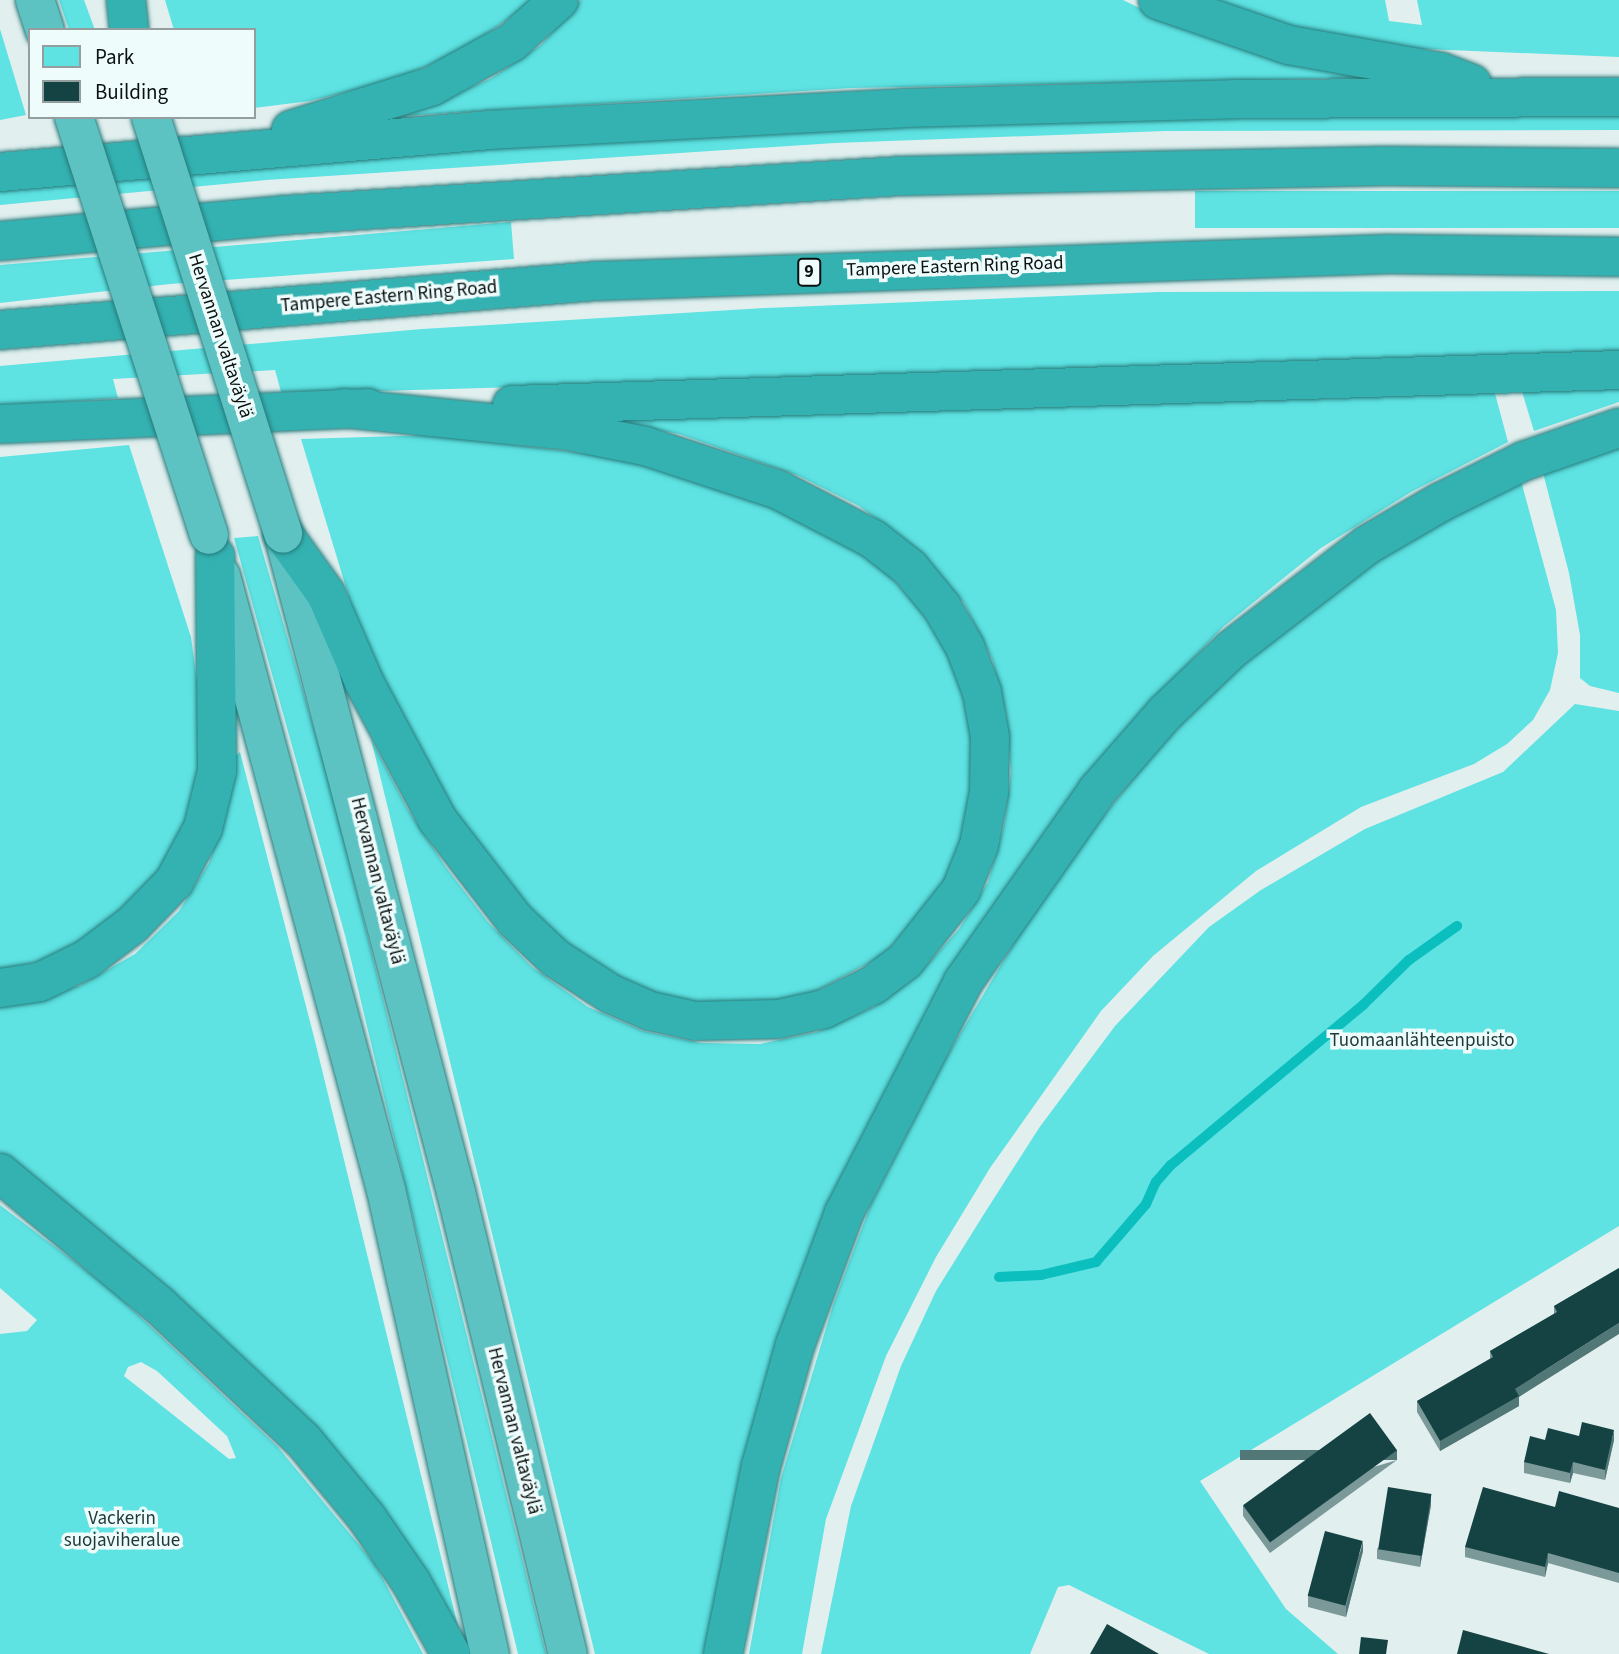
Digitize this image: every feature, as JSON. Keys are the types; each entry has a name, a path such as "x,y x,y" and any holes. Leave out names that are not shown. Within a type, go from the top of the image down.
{"highway":[{"path":"35,0 44,28"},
{"path":"110,0 120,28"},
{"path":"126,0 129,28"},
{"path":"231,149 432,86 512,43 559,0"},
{"path":"1158,0 1289,45 1441,72 1500,96"},
{"path":"0,172 231,149 902,108 1500,96 1619,97"},
{"path":"75,119 212,546 386,1190 490,1654"},
{"name":"Hervannan valtaväylä","path":"152,119 283,534 456,1192 568,1654"},
{"path":"0,241 284,215 901,176 1382,166 1619,167"},
{"name":"Tampere Eastern Ring Road","path":"0,330 596,281 1389,254 1619,257"},
{"path":"0,424 343,408 1619,370"},
{"path":"283,534 326,594 364,682 437,819 515,920 555,958 611,995 650,1011 695,1021 779,1019 824,1009 873,985 905,961 961,890 979,845 989,792 990,737 982,692 965,646 942,607 910,568 873,539 779,489 645,446 569,431 343,408"},
{"path":"0,443 99,418"},
{"path":"723,1654 761,1466 795,1345 844,1213 963,982 1080,814 1165,713 1232,649 1312,585 1441,502 1524,461 1619,428"},
{"path":"0,988 40,982 87,959 132,925 174,882 203,828 217,771 212,546"},
{"path":"0,1173 150,1297 303,1440 381,1539 451,1654"}],"green space":[{"path":"59,0 84,0 94,28 68,28"},
{"path":"165,0 534,0 467,48 395,80 310,101 256,108 256,28 173,28"},
{"path":"581,0 1123,0 1167,21 1255,52 1360,78 851,88 403,116 490,79 541,45"},
{"path":"1207,0 1385,0 1389,21 1422,25 1417,0 1619,0 1619,57 1402,48 1279,25"},
{"path":"0,29 26,115 0,120"},
{"path":"1619,113 1619,130 1165,131 835,143 266,180 0,205 0,187 484,147 1093,116"},
{"path":"1195,191 1619,191 1619,228 1195,228"},
{"path":"511,222 514,259 170,284 0,303 0,265"},
{"path":"1619,291 1619,356 379,391 281,392 275,370 113,379 118,398 0,406 0,366 422,329 766,308 1159,292"},
{"path":"1619,381 1619,402 1534,431 1520,385"},
{"path":"1493,386 1508,442 1411,492 1321,548 1223,627 1141,715 885,1094 711,1654 595,1654 371,739 407,808 445,866 488,922 532,967 588,1007 643,1031 701,1043 760,1044 817,1032 874,1007 917,976 959,929 988,882 1004,825 1011,772 1006,714 992,659 964,603 911,545 859,506 799,476 679,434 568,414"},
{"path":"433,435 638,460 821,524 878,563 920,609 951,658 968,705 975,743 973,788 962,837 942,887 884,955 795,1002 692,1004 641,993 538,924 459,822 409,734 358,627 301,439"},
{"path":"1619,441 1619,693 1590,686 1580,678 1580,635 1569,573 1542,469"},
{"path":"129,445 191,637 200,702 199,762 187,822 159,876 70,954 0,971 0,457"},
{"path":"1520,477 1556,610 1558,653 1550,690 1533,720 1507,744 1474,764 1361,807 1256,871 1153,956 1101,1011 990,1168 936,1257 886,1356 826,1519 802,1654 749,1654 781,1478 833,1305 871,1204 944,1061 1024,926 1084,840 1155,752 1227,675 1371,559"},
{"path":"258,536 329,781 546,1654 518,1654 346,939 234,538"},
{"name":"Tuomaanlähteenpuisto","path":"1575,704 1619,711 1619,1226 1200,1481 1286,1609 1338,1654 1209,1654 1069,1585 1058,1587 1030,1654 821,1654 851,1506 901,1366 936,1291 1039,1128 1115,1026 1209,927 1261,890 1365,829 1503,772"},
{"path":"240,752 314,1037 462,1643 425,1587 0,1159 0,1007 79,986 135,954 179,911 209,863 228,805 234,757"},
{"name":"Vackerin suojaviheralue","path":"0,1205 113,1291 277,1446 375,1564 423,1654 0,1654 0,1334 27,1331 37,1320 0,1288","holes":["141,1362 157,1371 227,1436 236,1458 229,1459 124,1376 128,1367"]}],"building":[{"path":"1619,1268 1619,1323 1515,1389 1519,1396 1440,1441 1417,1401 1493,1357 1490,1351 1557,1312 1554,1306"},
{"path":"1370,1413 1397,1450 1270,1542 1243,1505"},
{"path":"1582,1422 1614,1430 1605,1470 1573,1462 1570,1473 1524,1462 1530,1436 1545,1440 1548,1428 1579,1436"},
{"path":"1388,1487 1431,1494 1422,1556 1378,1549"},
{"path":"1483,1487 1555,1507 1559,1491 1619,1508 1619,1573 1548,1553 1545,1567 1465,1547"},
{"path":"1325,1531 1363,1541 1345,1606 1308,1596"},
{"path":"1107,1624 1159,1654 1090,1654"},
{"path":"1463,1630 1549,1654 1457,1654"},
{"path":"1361,1637 1388,1640 1386,1654 1359,1654"}],"waterway":[{"path":"999,1277 1041,1275 1096,1262 1146,1204 1156,1182 1171,1165 1364,1004 1409,960 1457,926"}]}
